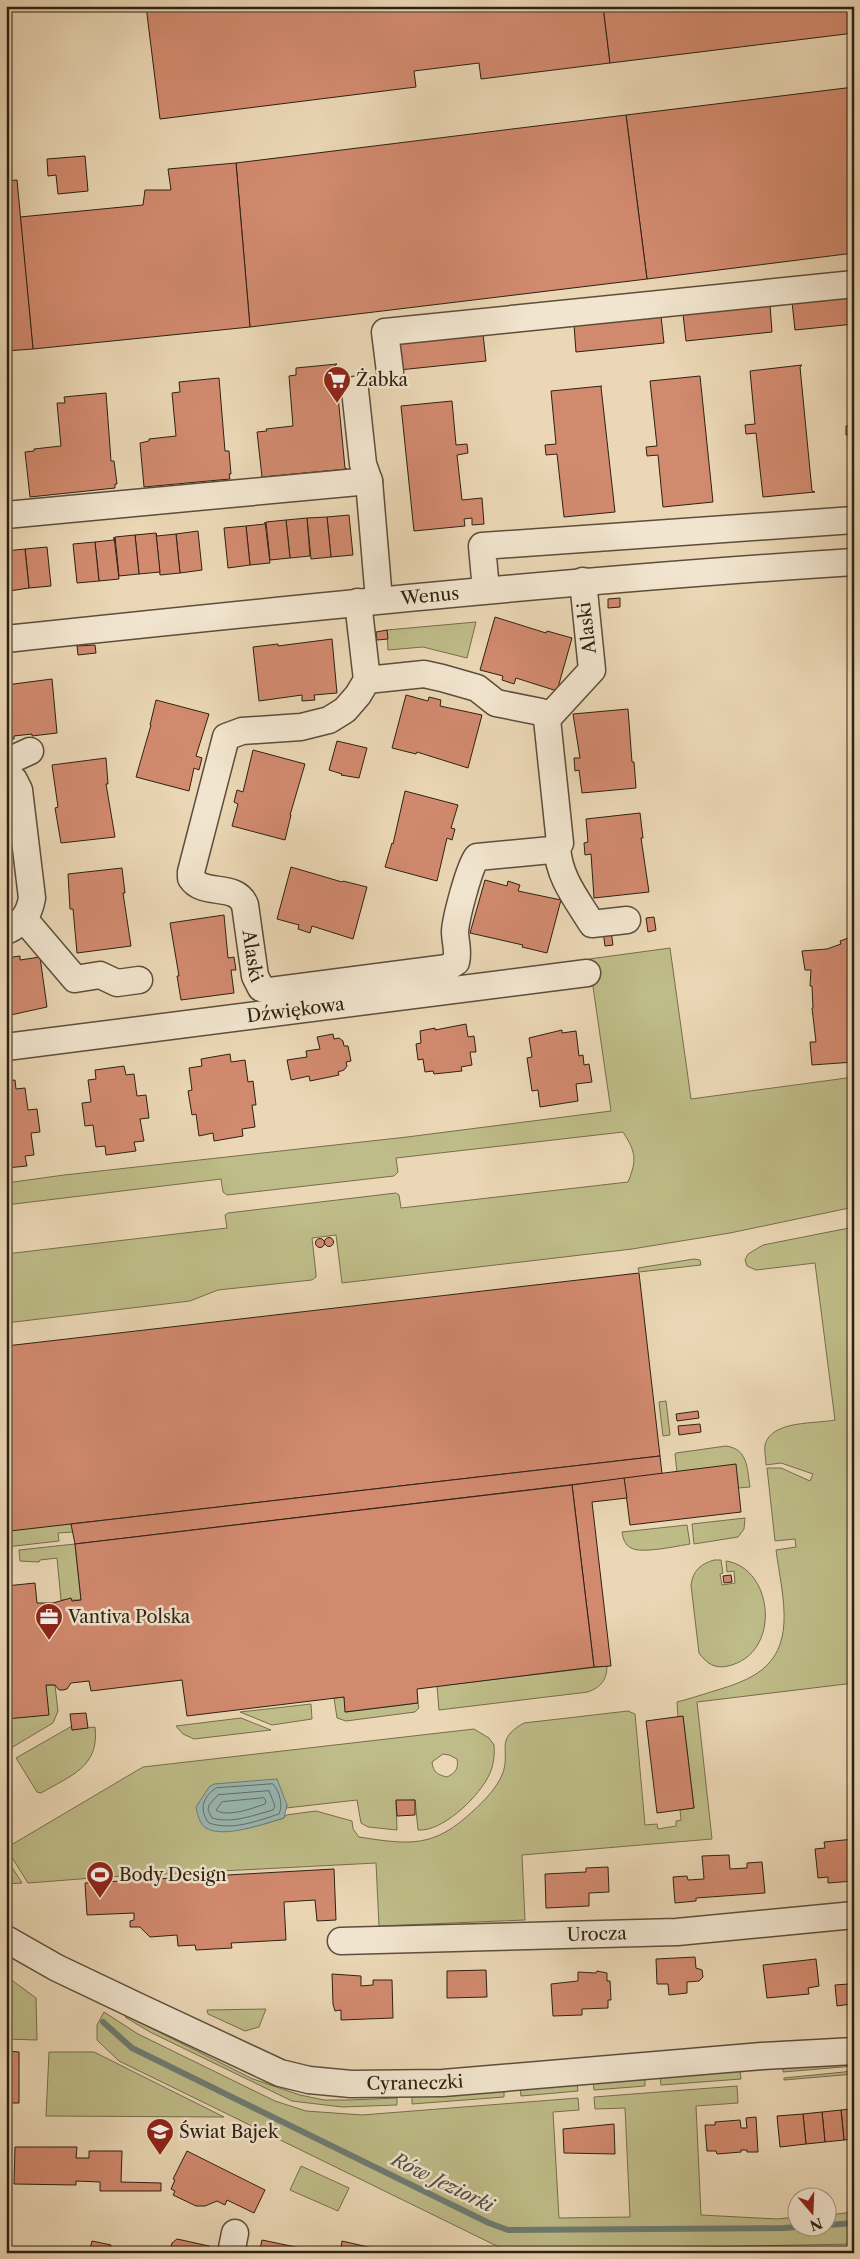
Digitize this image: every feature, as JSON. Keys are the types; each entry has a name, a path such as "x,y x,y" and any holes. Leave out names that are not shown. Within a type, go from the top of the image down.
{"street":[{"path":"390,372 385,332 854,284"},
{"path":"355,390 363,464 369,481 367,680 424,674 477,688 496,702 541,712 547,719 560,837 560,843 556,847 558,864 563,878 592,924 628,920"},
{"path":"6,515 369,481"},
{"path":"486,590 482,546 854,520"},
{"path":"703,530 707,572"},
{"name":"Wenus","path":"6,639 368,601 583,581 641,585 707,572 854,562"},
{"name":"Alaski","path":"547,719 592,670 583,581"},
{"name":"Alaski","path":"367,680 358,695 345,710 329,720 300,727 242,731 226,737 190,878 198,885 236,894 242,898 245,905 255,976 261,988 270,991 446,968 456,962 459,953 455,931 471,867 477,857 551,850 556,847"},
{"path":"6,762 30,751"},
{"path":"6,772 20,790 32,898 29,913 15,925 75,979 100,975 117,983 138,980"},
{"name":"Dźwiękowa","path":"6,1048 587,973"},
{"name":"Urocza","path":"341,1940 677,1932 854,1915"},
{"name":"Cyraneczki","path":"6,1939 58,1968 280,2073 308,2080 351,2084 443,2083 762,2056 854,2051"}],"shaded area":[{"path":"476,622 467,658 423,647 388,650 387,630"},
{"path":"670,948 691,1099 854,1077 854,1207 730,1233 632,1249 342,1283 336,1235 312,1238 316,1277 312,1280 218,1290 190,1301 6,1323 6,1254 227,1228 225,1215 228,1213 396,1193 399,1195 401,1208 628,1182 633,1168 634,1156 631,1145 623,1132 396,1158 398,1172 394,1176 227,1195 223,1192 221,1179 6,1205 6,1183 407,1137 611,1111 589,959"},
{"path":"854,1227 854,1683 697,1702 712,1839 522,1855 525,1920 379,1926 376,1863 106,1877 28,1883 6,1848 143,1767 474,1729 489,1738 494,1745 491,1771 475,1796 457,1813 437,1826 418,1830 415,1800 396,1801 397,1830 368,1827 361,1823 357,1800 286,1808 287,1805 206,1828 236,1830 265,1824 284,1818 286,1815 316,1811 352,1821 353,1829 359,1837 393,1842 421,1841 446,1832 459,1823 489,1794 505,1767 506,1741 515,1729 524,1723 628,1711 635,1714 645,1825 657,1824 658,1829 676,1826 676,1821 681,1820 680,1810 694,1808 683,1717 678,1717 677,1702 728,1687 762,1670 771,1661 782,1638 784,1604 776,1550 796,1547 795,1539 775,1541 767,1468 781,1468 810,1481 813,1474 781,1463 766,1465 765,1445 769,1437 785,1427 835,1420 815,1263 756,1270 747,1266 745,1260 748,1254 763,1245","holes":["443,1754 457,1759 457,1768 447,1777 436,1772 432,1762"]},
{"path":"694,1259 700,1260 701,1265 639,1272 638,1268"},
{"path":"666,1401 670,1435 663,1436 659,1402"},
{"path":"726,1446 739,1451 745,1460 750,1487 738,1488 677,1472 676,1453"},
{"path":"6,1497 71,1524 73,1532 58,1533 59,1541 6,1547"},
{"path":"745,1518 744,1529 738,1537 694,1544 692,1524"},
{"path":"687,1525 690,1544 660,1549 636,1550 631,1548 625,1542 622,1532"},
{"path":"75,1544 81,1600 61,1600 57,1558 40,1560 39,1562 20,1561 19,1550"},
{"path":"714,1560 721,1560 723,1573 720,1574 722,1585 735,1583 734,1571 727,1572 726,1561 742,1567 754,1579 762,1594 765,1612 764,1629 757,1646 745,1658 723,1667 712,1665 699,1653 691,1585 698,1568"},
{"path":"607,1666 606,1675 602,1682 588,1692 439,1710 437,1686"},
{"path":"46,1685 55,1685 58,1711 53,1723 11,1748 6,1741 6,1719"},
{"path":"344,1697 346,1712 418,1703 419,1708 415,1712 346,1721 337,1718 334,1698"},
{"path":"311,1704 312,1719 272,1725 240,1712"},
{"path":"241,1718 271,1730 194,1739 183,1734 176,1726"},
{"path":"72,1726 72,1730 95,1727 93,1752 81,1769 41,1793 37,1792 16,1758"},
{"path":"6,1858 22,1883 6,1884"},
{"path":"6,1976 36,1998 37,2040 6,2039"},
{"path":"266,2009 259,2027 245,2031 208,2014 207,2010"},
{"path":"104,2012 138,2034 275,2101 306,2111 362,2115 578,2098 579,2110 553,2112 559,2218 630,2217 625,2108 595,2109 594,2097 737,2086 738,2103 696,2106 701,2215 788,2218 788,2236 838,2236 838,2214 854,2212 854,2244 588,2249 587,2253 530,2253 530,2250 505,2250 119,2061 97,2040 97,2025"},
{"path":"127,2016 253,2079 300,2095 324,2100 397,2098 397,2105 342,2107 292,2101 150,2032 125,2017"},
{"path":"49,2052 94,2052 224,2117 46,2116"},
{"path":"854,2062 854,2066 783,2072 783,2067"},
{"path":"740,2071 741,2079 661,2085 660,2077"},
{"path":"854,2071 854,2074 784,2080 784,2078"},
{"path":"645,2079 645,2086 594,2090 593,2082"},
{"path":"577,2083 578,2091 521,2096 520,2088"},
{"path":"504,2089 504,2097 412,2104 412,2096"},
{"path":"301,2166 349,2188 338,2211 290,2190"}],"water":[{"path":"277,1779 287,1805 284,1818 245,1829 223,1832 206,1828 200,1822 196,1807 209,1787 214,1784"}],"building":[{"path":"146,6 603,6 610,63 481,79 479,63 414,71 416,87 160,119"},
{"path":"603,6 854,6 854,33 610,63"},
{"path":"854,87 854,253 647,279 626,115"},
{"path":"626,115 647,279 250,327 236,163"},
{"path":"85,156 88,191 58,194 56,175 48,176 47,159"},
{"path":"236,163 250,327 33,349 20,217 143,205 145,190 171,190 168,169"},
{"path":"17,180 33,349 6,351 6,181"},
{"path":"854,296 854,324 795,330 792,302"},
{"path":"770,305 772,332 686,341 683,314"},
{"path":"661,316 664,343 576,352 574,325"},
{"path":"483,334 486,361 399,370 396,343"},
{"path":"849,360 854,360 854,404"},
{"path":"337,364 335,365 345,468 347,469 262,477 257,432 293,426 289,376 296,375 296,368"},
{"path":"802,365 800,367 812,491 815,492 763,497 756,433 746,434 745,425 755,424 750,371"},
{"path":"700,376 713,502 663,507 658,455 647,456 646,447 657,446 650,381"},
{"path":"219,378 225,451 229,451 230,479 144,487 140,443 149,441 149,439 176,436 172,393 180,392 179,382"},
{"path":"602,386 615,512 564,517 557,454 546,455 545,445 556,444 551,391"},
{"path":"106,393 111,461 114,461 117,484 115,484 115,488 30,497 25,452 61,446 57,403 65,403 64,397"},
{"path":"452,401 456,445 467,444 468,453 457,455 462,500 482,498 484,524 472,525 472,518 464,519 465,526 414,531 401,406"},
{"path":"854,425 854,435 846,435 846,426"},
{"path":"349,515 353,555 331,557 327,517"},
{"path":"327,517 331,557 311,559 307,518"},
{"path":"307,518 310,556 290,558 286,520"},
{"path":"286,520 290,558 270,560 266,522"},
{"path":"265,522 270,563 250,565 246,526 265,524"},
{"path":"246,526 250,565 228,568 224,528"},
{"path":"198,531 202,570 180,573 176,534"},
{"path":"156,533 157,536 176,534 180,573 160,575"},
{"path":"156,533 160,572 139,574 135,535"},
{"path":"135,535 139,574 119,576 115,537"},
{"path":"114,537 119,579 99,581 95,542 114,540"},
{"path":"95,542 99,581 77,583 73,544"},
{"path":"47,547 51,586 29,588 25,549"},
{"path":"25,549 29,588 9,591 6,551"},
{"path":"620,598 620,607 608,608 608,599"},
{"path":"495,617 546,633 547,631 572,638 557,691 516,678 514,684 502,680 503,676 480,670"},
{"path":"387,630 388,639 377,640 376,632"},
{"path":"332,639 337,693 314,695 315,700 302,701 302,695 259,701 253,647 278,644 278,646"},
{"path":"95,645 96,653 78,655 77,646"},
{"path":"52,679 57,733 14,736 14,739 6,740 6,685"},
{"path":"406,695 428,701 429,697 441,700 440,706 482,715 468,768 417,752 416,754 392,748"},
{"path":"156,700 209,714 196,756 202,758 199,770 194,768 189,791 136,777"},
{"path":"628,709 636,788 582,793 579,770 575,771 574,758 580,758 573,714"},
{"path":"337,741 367,748 359,778 341,775 329,770"},
{"path":"253,750 305,764 290,815 285,840 232,826 238,804 234,802 237,790 243,792"},
{"path":"106,758 108,784 106,784 115,837 61,843 55,808 58,807 52,765"},
{"path":"405,791 458,805 451,828 455,829 452,840 447,838 437,881 385,867 393,844"},
{"path":"640,813 643,838 641,838 649,892 594,898 591,854 585,855 584,843 588,842 586,819"},
{"path":"291,867 342,882 367,887 353,939 312,926 310,933 298,929 299,925 277,919"},
{"path":"122,868 125,893 123,893 131,946 77,953 73,909 70,909 68,874"},
{"path":"485,880 507,886 508,881 520,885 518,891 561,900 547,953 522,947 523,945 470,933"},
{"path":"224,915 228,958 234,957 236,970 231,970 234,993 181,1000 170,923"},
{"path":"654,917 656,930 648,932 646,918"},
{"path":"603,931 611,931 613,945 605,946"},
{"path":"854,936 854,1062 812,1065 810,1042 816,1042 812,1008 812,986 810,986 811,970 805,970 802,951 827,949 841,944 840,941"},
{"path":"20,956 20,960 40,957 47,1007 6,1016 6,958"},
{"path":"466,1024 468,1037 474,1036 476,1052 470,1052 472,1065 461,1067 462,1071 434,1074 433,1071 425,1072 423,1059 418,1060 416,1044 421,1043 420,1031"},
{"path":"562,1030 562,1033 576,1031 579,1056 583,1055 584,1065 589,1064 592,1082 576,1084 578,1101 540,1107 538,1090 532,1091 527,1058 532,1057 529,1038"},
{"path":"333,1034 334,1039 339,1038 343,1041 344,1046 348,1046 351,1061 346,1062 347,1066 344,1070 338,1072 339,1075 310,1081 309,1076 291,1080 287,1060 307,1057 306,1051 320,1049 317,1037"},
{"path":"230,1054 231,1062 245,1060 248,1082 253,1081 256,1105 252,1105 255,1127 242,1129 243,1136 214,1141 213,1133 199,1136 196,1114 192,1115 188,1091 192,1090 189,1068 202,1066 201,1059"},
{"path":"124,1066 126,1075 134,1074 137,1096 146,1095 149,1118 140,1119 144,1141 134,1142 136,1151 106,1155 105,1146 96,1147 93,1125 85,1126 82,1103 91,1102 88,1080 96,1079 95,1070"},
{"path":"15,1080 16,1089 25,1088 28,1110 37,1109 40,1132 31,1133 34,1155 25,1156 27,1166 6,1168 6,1081"},
{"path":"329,1237 334,1242 329,1247 324,1242"},
{"path":"320,1238 325,1243 320,1248 315,1243"},
{"path":"639,1273 660,1456 10,1531 6,1497 6,1346"},
{"path":"698,1411 699,1418 677,1421 676,1414"},
{"path":"700,1424 701,1432 679,1435 678,1426"},
{"path":"660,1456 662,1474 75,1544 71,1524"},
{"path":"736,1464 741,1512 630,1525 624,1478"},
{"path":"624,1478 627,1498 592,1502 611,1666 594,1667 572,1485"},
{"path":"572,1485 594,1667 417,1689 418,1703 345,1712 344,1697 187,1716 182,1680 91,1691 89,1681 71,1683 67,1689 63,1690 59,1690 55,1685 46,1685 49,1715 6,1719 6,1586 35,1583 37,1603 53,1603 71,1598 72,1601 81,1600 75,1544"},
{"path":"731,1575 732,1582 724,1583 723,1576"},
{"path":"86,1713 88,1728 72,1730 70,1714"},
{"path":"683,1716 694,1808 657,1813 646,1721"},
{"path":"396,1800 415,1800 415,1815 397,1816"},
{"path":"854,1839 854,1881 828,1883 828,1877 818,1878 815,1849 825,1848 824,1842"},
{"path":"729,1855 730,1869 747,1868 747,1863 762,1862 765,1893 696,1898 696,1901 675,1903 673,1877 687,1876 688,1880 704,1879 702,1856"},
{"path":"608,1867 609,1892 589,1893 589,1906 546,1908 545,1874 586,1872 586,1868"},
{"path":"334,1869 336,1920 317,1921 315,1900 284,1902 286,1940 231,1943 232,1948 196,1950 195,1945 178,1946 177,1935 150,1937 140,1927 130,1927 130,1921 134,1920 134,1913 87,1915 85,1883"},
{"path":"695,1957 696,1968 702,1970 703,1977 699,1981 687,1982 687,1993 669,1995 668,1984 657,1984 656,1959"},
{"path":"816,1959 819,1986 808,1988 809,1994 767,1998 763,1965"},
{"path":"486,1970 487,1997 447,1998 447,1971"},
{"path":"597,1971 607,1973 607,1981 610,1981 611,2000 608,2000 608,2008 582,2009 582,2015 553,2016 551,1984 578,1981 578,1972 596,1973"},
{"path":"332,1974 361,1976 361,1986 373,1985 373,1980 392,1980 393,2018 341,2020 341,2010 335,2011 333,2004"},
{"path":"849,1984 851,2004 837,2006 835,1985"},
{"path":"6,2051 19,2052 19,2103 6,2103"},
{"path":"854,2109 854,2139 844,2140 841,2110"},
{"path":"841,2110 844,2140 825,2142 822,2112"},
{"path":"822,2112 825,2142 806,2144 803,2114"},
{"path":"803,2114 806,2144 780,2147 777,2116"},
{"path":"756,2117 758,2152 741,2150 741,2152 717,2154 716,2151 707,2151 705,2125 715,2125 715,2122 740,2120 741,2128 747,2128 746,2118"},
{"path":"614,2124 615,2154 564,2153 563,2129"},
{"path":"15,2147 77,2147 76,2158 89,2158 89,2151 122,2151 121,2182 161,2183 161,2191 100,2191 100,2182 76,2181 76,2185 14,2184"},
{"path":"187,2151 265,2190 254,2213 227,2200 225,2205 217,2201 205,2206 196,2206 173,2195 175,2191 171,2189 175,2180 173,2179"},
{"path":"177,2239 209,2246 207,2253 172,2253 170,2251 172,2243"},
{"path":"262,2240 310,2250 309,2253 259,2253"},
{"path":"92,2241 111,2245 110,2253 89,2253"},
{"path":"342,2241 390,2252 390,2253 340,2253"}],"waterway":[{"name":"Rów Jeziorki","path":"103,2022 132,2048 489,2223 508,2230 788,2228"},
{"name":"Rów Jeziorki","path":"838,2224 854,2223"}],"place":[{"name":"Żabka","path":"337,404"},
{"name":"Vantiva Polska","path":"49,1641"},
{"name":"Body Design","path":"100,1899"},
{"name":"Świat Bajek","path":"160,2156"}]}
